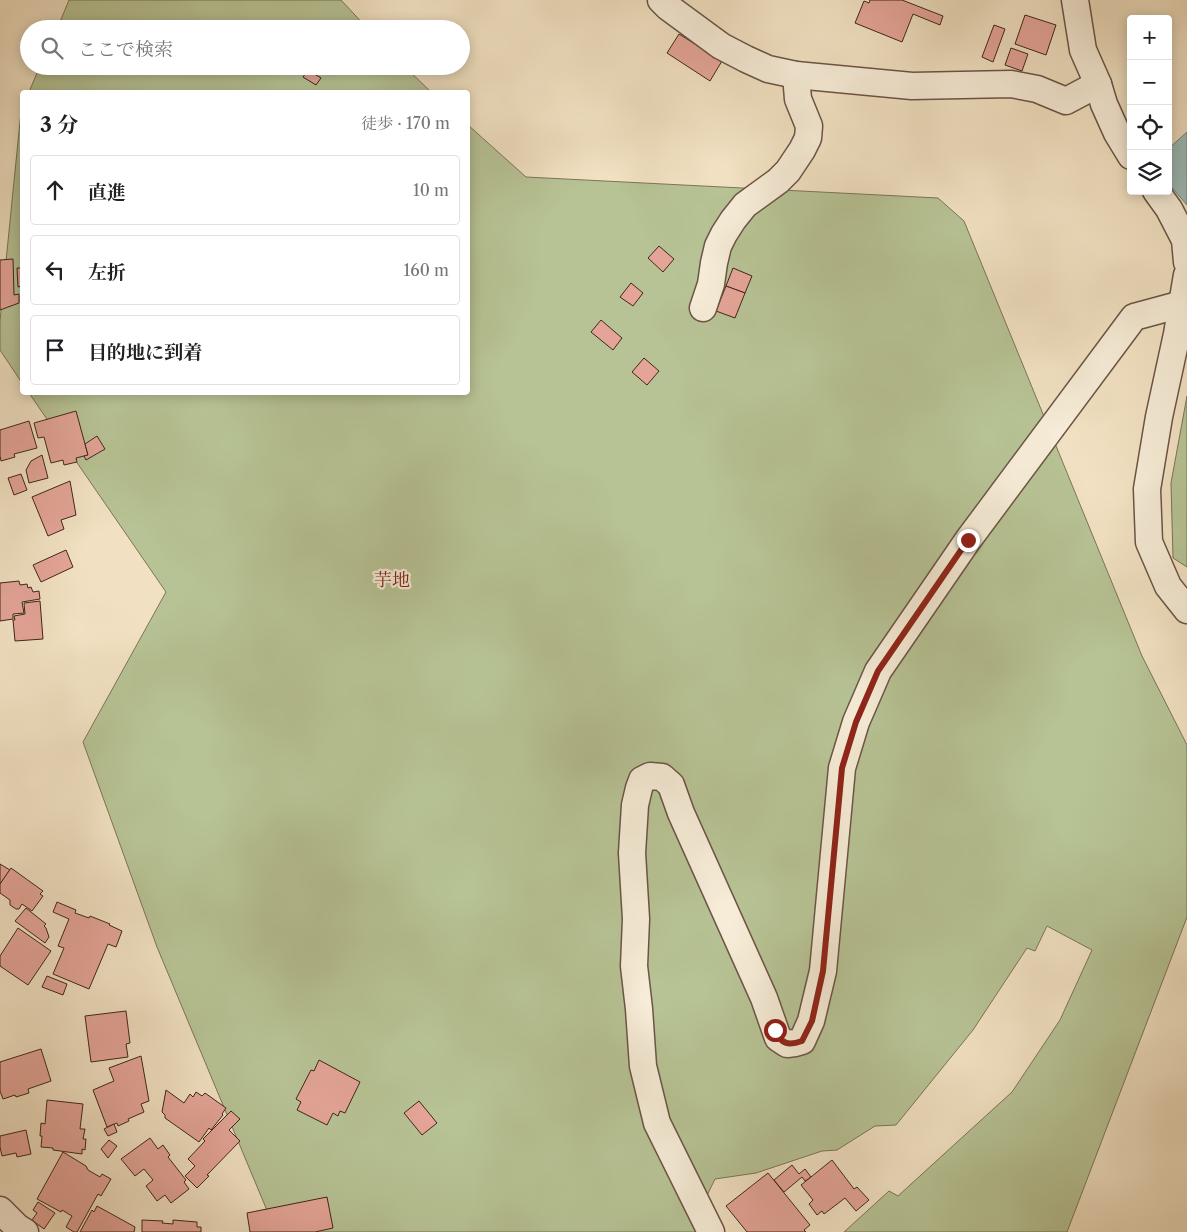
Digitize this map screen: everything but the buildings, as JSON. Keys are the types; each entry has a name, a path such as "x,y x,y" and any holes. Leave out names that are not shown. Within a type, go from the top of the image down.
{"street":[{"path":"661,0 721,46 768,69 796,75 912,86 1011,84 1037,89 1066,100 1098,84"},
{"path":"1075,0 1083,50 1098,84 1104,104 1117,133 1127,150"},
{"path":"703,308 711,284 718,246 732,220 746,205 788,171 808,138 809,126 798,99 796,75"},
{"path":"1159,195 1185,240 1187,262"},
{"path":"1187,275 1178,334 1159,417 1147,489 1149,542 1168,586 1187,610"},
{"path":"711,1232 657,1123 642,1066 639,1009 634,966 636,919 632,852 635,805 642,780 650,776 662,777 671,785 681,813 764,998 778,1038 788,1044 802,1041 812,1021 823,971 842,768 856,722 878,671 968,540 1134,317 1182,304"},
{"path":"0,1210 17,1227 25,1232"}],"green space":[{"path":"69,0 341,0 360,20 61,20"},
{"path":"36,75 413,75 429,90 30,90"},
{"path":"20,122 20,380 0,350 0,321"},
{"path":"470,127 526,177 938,198 964,221 1142,656 1187,745 1187,917 1067,1232 844,1232 889,1191 898,1196 1012,1092 1060,1020 1092,950 1047,926 1035,951 1027,948 973,1030 896,1125 875,1126 837,1150 822,1151 756,1173 715,1179 695,1220 697,1232 276,1232 157,947 83,742 166,592 30,395 470,395"},
{"path":"1187,396 1187,567 1173,558 1171,483"}],"water":[{"path":"1187,132 1187,205 1172,188 1172,145"}],"district":[{"name":"芋地","path":"392,580"}],"route":[{"path":"775,1030 778,1038 782,1041 788,1044 795,1044 802,1041 812,1021 823,971 842,768 856,722 878,671 968,540"}]}
